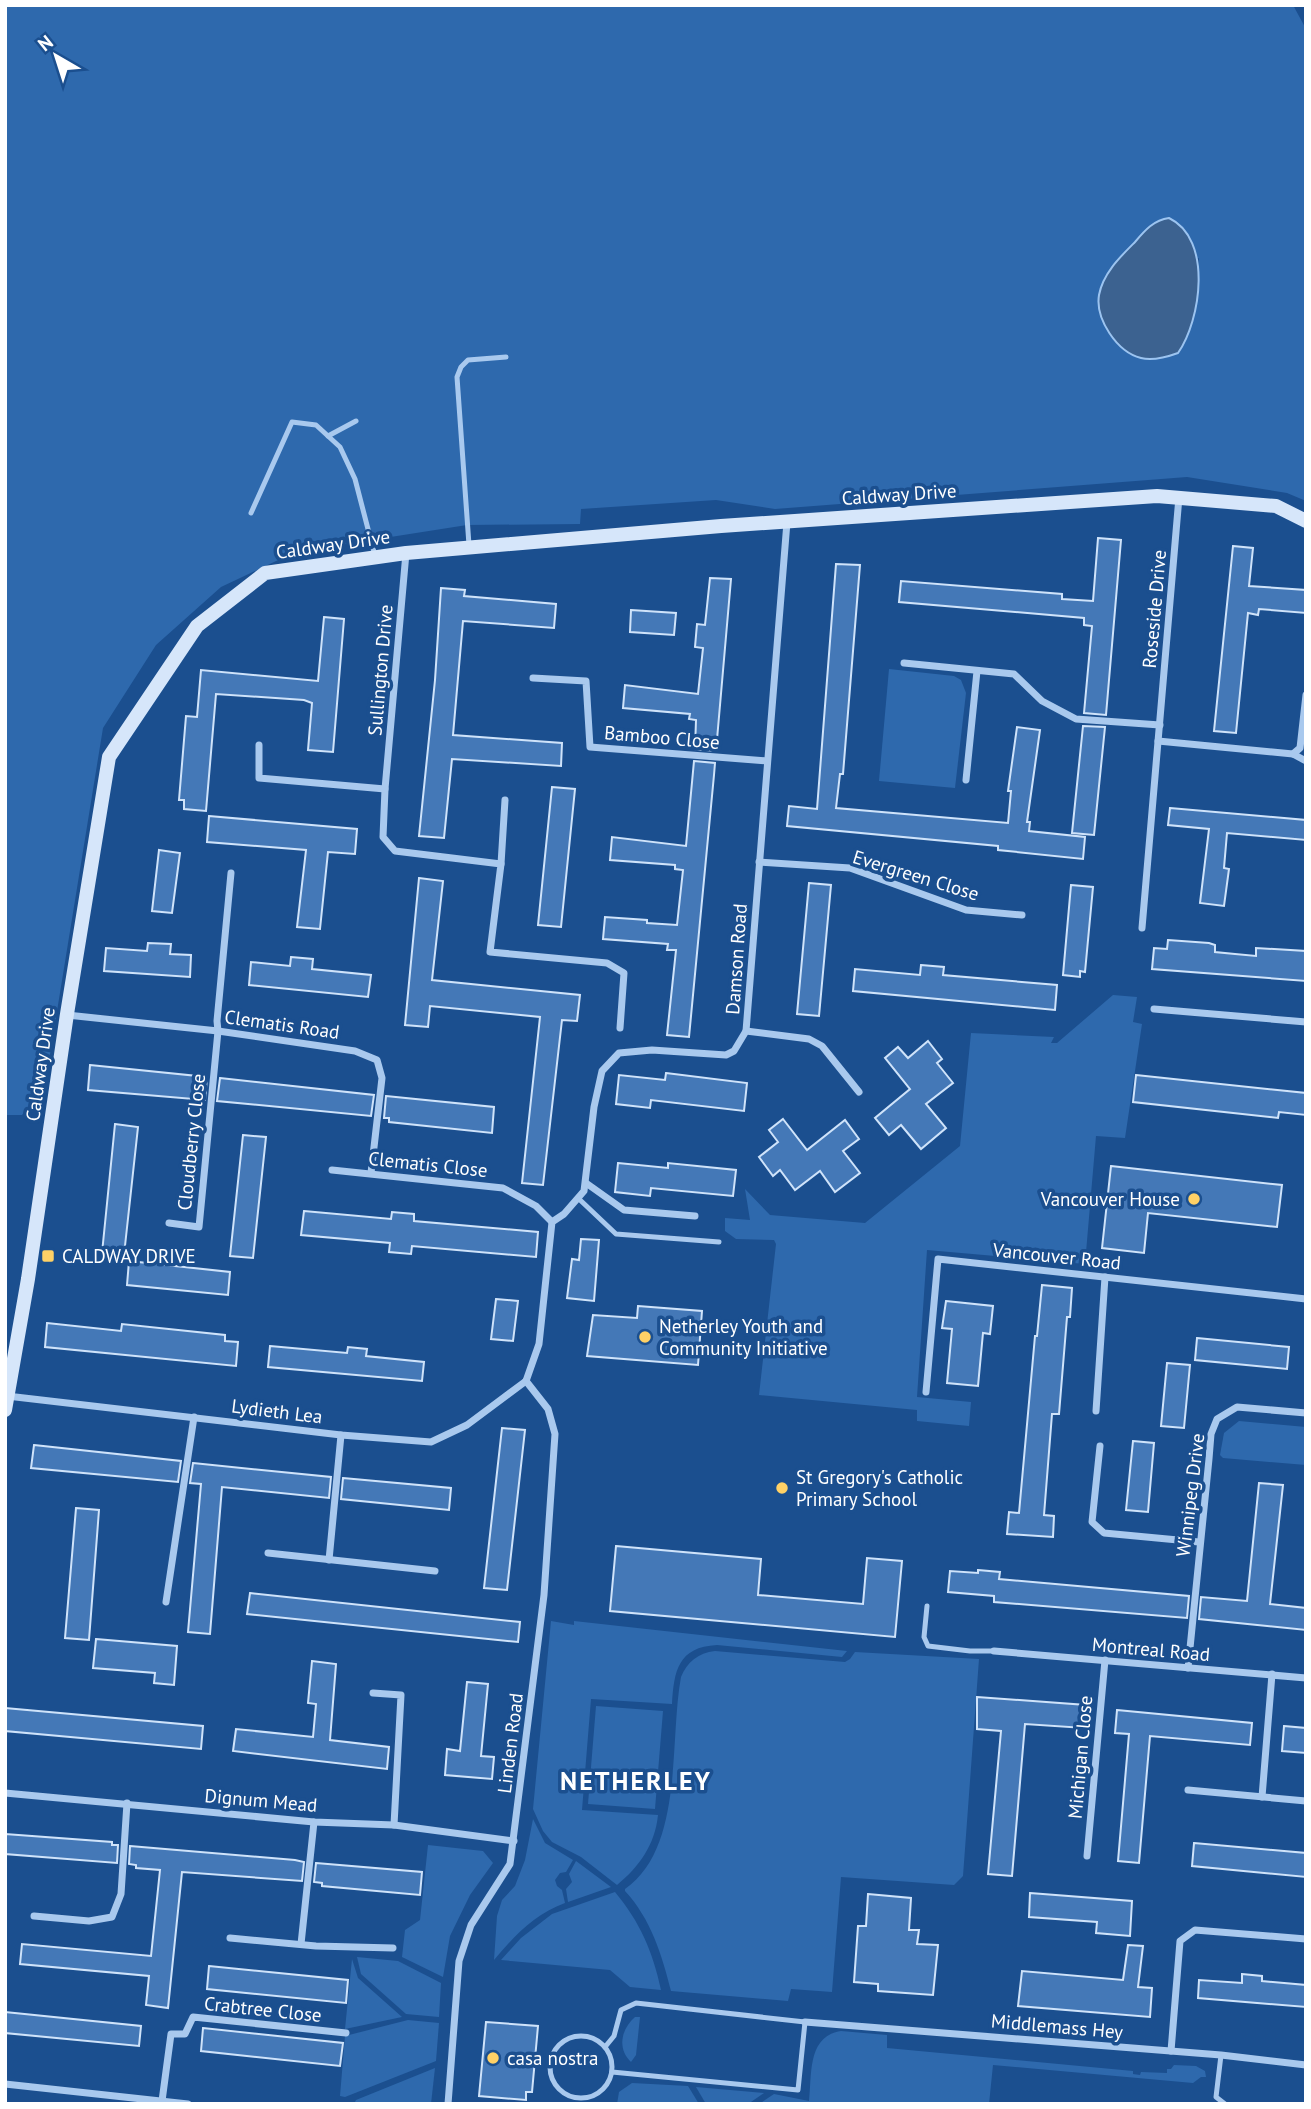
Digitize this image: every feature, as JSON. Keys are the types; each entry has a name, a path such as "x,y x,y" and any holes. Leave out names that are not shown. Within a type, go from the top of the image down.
{"street":[{"name":"Caldway Drive","path":"6,1403 28,1279 66,1014 109,758 197,626 265,573 406,553 1143,496 1180,496 1276,506 1306,521"},
{"name":"Roseside Drive","path":"1142,928 1180,496"},
{"name":"Damson Road","path":"552,1222 579,1199 586,1183 594,1107 602,1071 611,1060 620,1053 652,1050 726,1055 734,1051 747,1031 787,522"},
{"name":"Sullington Drive","path":"406,553 383,837 395,851 501,864"},
{"path":"904,663 1014,674 1042,701 1076,719 1160,725"},
{"path":"966,780 977,671"},
{"name":"Bamboo Close","path":"533,678 586,681 590,747 767,761"},
{"path":"1293,754 1300,748 1306,695"},
{"path":"1158,741 1293,754 1306,761"},
{"path":"259,745 259,778 385,789"},
{"path":"505,800 501,864 490,952 607,963 624,973 620,1028"},
{"name":"Evergreen Close","path":"759,862 850,869 966,910 1023,915"},
{"path":"218,1031 231,873"},
{"path":"1154,1009 1306,1022"},
{"name":"Clematis Road","path":"66,1014 218,1031 355,1051 377,1060 382,1077 371,1173"},
{"name":"Cloudberry Close","path":"169,1223 199,1227 218,1031"},
{"path":"747,1031 809,1039 822,1046 859,1092"},
{"name":"Clematis Close","path":"332,1170 503,1188 537,1206 552,1222"},
{"path":"586,1183 624,1210 695,1216"},
{"path":"526,1381 539,1344 552,1222"},
{"name":"Vancouver Road","path":"926,1392 938,1259 1306,1299"},
{"path":"1096,1411 1105,1277"},
{"name":"Lydieth Lea","path":"6,1403 194,1417 341,1435 431,1442 467,1425 526,1381"},
{"name":"Linden Road","path":"447,2104 459,1961 471,1925 510,1864 544,1595 555,1434 548,1409 526,1381"},
{"name":"Winnipeg Drive","path":"1188,1668 1199,1542 1212,1434 1217,1419 1237,1407 1306,1413"},
{"path":"166,1602 194,1417"},
{"path":"329,1560 341,1435"},
{"path":"1100,1446 1092,1522 1104,1533 1199,1542"},
{"path":"268,1553 435,1571"},
{"name":"Montreal Road","path":"994,1650 1306,1678"},
{"name":"Michigan Close","path":"1087,1856 1105,1660"},
{"path":"1262,1797 1272,1674"},
{"path":"373,1693 401,1695 394,1825"},
{"path":"1188,1790 1306,1801"},
{"name":"Dignum Mead","path":"5,1793 314,1822 394,1825 514,1842"},
{"path":"34,1916 89,1922 112,1917 121,1894 127,1803"},
{"path":"301,1944 314,1822"},
{"path":"1171,2051 1180,1941 1195,1930 1306,1939"},
{"path":"230,1938 393,1948"},
{"name":"Crabtree Close","path":"162,2101 171,2035 185,2034 193,2017 346,2033"},
{"name":"Middlemass Hey","path":"805,2022 1221,2055 1306,2065"},
{"path":"5,2084 188,2104"},
{"path":"90,2104 91,2094"}],"lane":[{"path":"469,548 457,377 468,360 506,357"},
{"path":"328,436 356,421"},
{"path":"251,513 292,422 316,425 340,447 355,479 375,556"},
{"path":"579,1199 616,1234 719,1242"},
{"path":"927,1606 924,1637 928,1646 970,1651 994,1650"},
{"name":"Middlemass Hey","path":"605,2047 614,2036 621,2010 636,2003 805,2022"},
{"path":"612,2072 799,2090 805,2022"},
{"path":"583,2036 592,2038 605,2047 611,2059 612,2072 607,2085 600,2092 582,2099 563,2093 551,2077 552,2057 556,2048 564,2042 583,2036"},
{"path":"1221,2055 1216,2097 1225,2104"}],"shaded area":[{"path":"5,5 1293,5 1306,29 1306,501 1287,493 1187,477 775,509 716,500 581,509 580,524 467,525 295,552 221,587 156,645 103,728 45,1085 22,1115 5,1115","holes":["1199,258 1193,315 1182,347 1155,358 1139,358 1126,349 1100,315 1099,296"]},
{"path":"1169,218 1183,228 1192,243 1199,281 1197,301 1186,339 1178,353 1145,359 1132,355 1116,342 1100,314 1099,295 1108,272 1142,233 1159,221"},
{"path":"889,669 954,676 961,680 966,693 955,788 879,781"},
{"path":"1113,995 1137,997 1133,1022 1142,1024 1125,1138 1096,1136 1085,1264 927,1250 917,1397 971,1402 969,1426 917,1421 917,1410 759,1395 776,1244 774,1240 736,1239 725,1231 725,1218 750,1220 745,1189 770,1215 865,1223 960,1146 971,1033 1054,1037 1051,1043 1057,1043"},
{"path":"1239,1421 1306,1427 1306,1465 1223,1458 1220,1455 1224,1433"},
{"path":"551,1621 574,1625 574,1621 847,1651 842,1657 717,1645 704,1647 694,1650 681,1663 674,1681 672,1704 591,1699 582,1810 658,1815 650,1846 632,1871 617,1885 581,1857 552,1842 543,1831 533,1809"},
{"path":"715,1651 845,1662 855,1652 979,1659 963,1876 954,1885 841,1877 832,1992 791,1989 788,2001 671,1991 649,1925 625,1891 644,1871 657,1848 665,1821 671,1792 681,1677 694,1659"},
{"path":"596,1706 663,1711 655,1809 588,1804"},
{"path":"533,1819 545,1843 573,1860 566,1872 560,1873 555,1880 562,1890 565,1903 544,1913 526,1927 494,1960 497,1916 502,1900 515,1886 525,1860"},
{"path":"428,1845 483,1851 493,1863 470,1895 450,1936 443,1977 402,1957 405,1930 420,1920"},
{"path":"576,1861 611,1887 568,1902 566,1889 572,1882 569,1874"},
{"path":"615,1892 632,1915 644,1938 661,1990 630,1987 610,1970 501,1960 521,1938 552,1914"},
{"path":"357,1957 398,1961 441,1983 439,2017 406,2014 361,1974"},
{"path":"352,1959 358,1978 402,2017 345,2029"},
{"path":"635,2017 640,2017 636,2055 631,2062 624,2051 622,2039 626,2027"},
{"path":"408,2020 439,2023 436,2061 345,2097 340,2096 345,2036"},
{"path":"841,2031 887,2035 887,2048 1133,2071 1133,2074 1140,2075 1141,2072 1167,2073 1167,2069 1174,2065 1196,2066 1205,2071 1206,2077 1193,2083 993,2065 989,2104 759,2104 774,2094 809,2101 811,2069 817,2048 830,2034"},
{"path":"435,2068 431,2104 354,2104 356,2100"},
{"path":"632,2083 688,2086 699,2104 617,2104 619,2092"},
{"path":"696,2087 764,2093 748,2104 706,2104"}],"building":[{"path":"1098,538 1121,540 1106,715 1084,713 1092,626 1084,625 1084,618 899,602 901,581 1062,594 1062,599 1093,601"},
{"path":"1233,546 1253,548 1249,586 1306,590 1306,613 1259,609 1258,615 1248,613 1236,733 1214,731"},
{"path":"836,564 860,565 843,774 840,774 836,808 1008,823 1011,791 1008,791 1017,727 1040,730 1027,822 1030,822 1029,831 1085,837 1083,859 998,850 998,846 787,826 789,806 817,809"},
{"path":"710,578 731,579 716,751 695,749 696,720 689,719 690,714 623,708 625,685 698,694 703,648 695,647 697,624 705,625"},
{"path":"441,588 465,590 464,596 556,604 554,628 463,621 453,735 562,743 561,766 452,759 444,838 419,836 435,680"},
{"path":"631,610 676,613 674,635 630,632"},
{"path":"324,617 344,619 333,752 308,750 312,703 304,700 216,694 206,811 184,809 184,800 179,800 186,716 197,717 201,670 318,681"},
{"path":"1083,726 1105,727 1094,835 1072,833"},
{"path":"694,761 715,763 689,1037 667,1035 676,950 667,950 668,944 603,939 605,917 677,925 683,870 675,869 675,865 610,860 612,837 686,846"},
{"path":"552,787 575,789 561,927 538,925"},
{"path":"1170,808 1306,820 1306,840 1227,833 1224,868 1229,869 1224,906 1200,903 1209,829 1168,825"},
{"path":"209,816 357,829 355,854 328,852 320,929 297,927 306,850 207,842"},
{"path":"159,850 180,853 172,913 152,911"},
{"path":"419,878 443,881 432,980 580,995 577,1021 562,1020 543,1185 522,1183 540,1017 430,1006 428,1027 405,1025"},
{"path":"809,883 831,885 819,1016 797,1014"},
{"path":"1071,885 1093,887 1085,972 1080,971 1080,977 1063,975"},
{"path":"1168,940 1209,943 1215,945 1215,952 1256,956 1256,948 1306,951 1306,981 1152,969 1154,948 1167,949"},
{"path":"148,943 171,944 170,954 191,955 190,977 104,971 106,948 147,951"},
{"path":"291,957 313,959 312,969 371,975 368,997 249,985 251,962 290,966"},
{"path":"921,965 944,967 943,975 1057,985 1055,1010 853,991 855,969 920,975"},
{"path":"928,1041 942,1059 937,1063 953,1083 926,1104 946,1128 921,1149 901,1125 889,1135 875,1118 910,1089 885,1058 898,1047 908,1058"},
{"path":"90,1065 207,1077 205,1100 88,1090"},
{"path":"666,1073 747,1083 744,1111 651,1100 650,1108 616,1104 619,1075 665,1080"},
{"path":"1136,1075 1306,1093 1306,1115 1279,1112 1278,1118 1133,1102"},
{"path":"220,1078 374,1095 371,1116 217,1101"},
{"path":"386,1096 494,1107 492,1133 389,1122 389,1118 384,1118"},
{"path":"783,1119 807,1150 845,1120 859,1139 843,1151 860,1173 835,1192 820,1171 795,1190 780,1170 773,1176 759,1157 778,1142 769,1130"},
{"path":"115,1124 138,1127 124,1255 102,1253"},
{"path":"243,1135 266,1137 253,1258 230,1256"},
{"path":"618,1163 668,1168 668,1163 736,1170 733,1196 651,1188 650,1196 615,1192"},
{"name":"Vancouver House","path":"1111,1166 1282,1185 1277,1227 1148,1213 1144,1253 1102,1248"},
{"path":"304,1211 391,1219 392,1212 414,1214 414,1221 538,1232 536,1257 412,1246 411,1254 389,1252 390,1243 301,1235"},
{"path":"581,1239 599,1240 594,1301 567,1298 572,1259 579,1260"},
{"path":"129,1261 230,1272 228,1295 127,1285"},
{"path":"1042,1285 1072,1288 1059,1414 1052,1414 1044,1515 1054,1516 1053,1537 1007,1534 1009,1512 1019,1513"},
{"path":"496,1299 518,1301 513,1341 491,1339"},
{"path":"946,1301 993,1306 990,1334 983,1333 978,1386 947,1383 952,1329 942,1328"},
{"name":"Netherley Youth and Community Initiative","path":"638,1306 702,1311 698,1365 587,1356 593,1315 637,1318"},
{"path":"47,1323 121,1331 122,1324 225,1335 225,1341 238,1342 236,1366 45,1347"},
{"path":"1197,1338 1289,1347 1287,1369 1195,1360"},
{"path":"270,1346 347,1353 348,1347 367,1349 366,1356 424,1362 422,1381 268,1367"},
{"path":"1167,1363 1190,1365 1184,1428 1161,1426"},
{"path":"502,1428 525,1430 507,1590 484,1588"},
{"path":"1133,1441 1154,1443 1148,1512 1126,1510"},
{"path":"34,1445 181,1461 178,1482 31,1468"},
{"path":"193,1463 331,1477 329,1498 222,1487 210,1634 188,1632 201,1484 190,1483"},
{"path":"343,1478 451,1488 449,1510 341,1499"},
{"path":"1259,1483 1283,1485 1270,1604 1306,1608 1306,1630 1199,1619 1201,1597 1247,1601"},
{"path":"76,1508 99,1510 89,1640 65,1638"},
{"path":"616,1546 761,1559 758,1595 863,1604 867,1558 902,1561 895,1637 610,1611"},
{"path":"978,1570 1000,1572 999,1579 1189,1596 1187,1618 994,1602 994,1596 948,1592 950,1571 978,1573"},
{"path":"250,1593 520,1622 518,1642 247,1614"},
{"path":"96,1639 177,1646 174,1685 154,1683 155,1673 93,1668"},
{"path":"312,1661 336,1664 330,1740 389,1747 387,1769 233,1751 236,1729 313,1737 316,1704 308,1703"},
{"path":"467,1682 488,1684 481,1756 494,1757 492,1779 445,1775 447,1749 460,1751"},
{"path":"977,1697 1086,1705 1084,1728 1025,1724 1012,1876 988,1874 1001,1731 977,1729"},
{"path":"5,1708 203,1726 201,1749 5,1731"},
{"path":"1117,1710 1252,1723 1250,1745 1150,1736 1139,1863 1118,1861 1129,1734 1115,1733"},
{"path":"1284,1726 1306,1728 1306,1753 1282,1751"},
{"path":"5,1834 112,1842 112,1845 118,1845 117,1863 5,1854"},
{"path":"1194,1843 1306,1853 1306,1877 1192,1866"},
{"path":"130,1846 295,1860 304,1862 302,1881 182,1872 168,2008 146,2005 149,1976 20,1964 22,1944 151,1956 160,1870 136,1868 136,1865 129,1864"},
{"path":"316,1863 422,1872 420,1895 322,1886 322,1883 314,1882"},
{"path":"1030,1893 1132,1901 1130,1936 1096,1933 1097,1922 1029,1917"},
{"path":"868,1894 911,1898 909,1930 919,1930 917,1944 938,1945 933,1995 878,1991 878,1984 854,1982 858,1926 866,1926"},
{"path":"1128,1945 1143,1946 1138,1987 1152,1988 1150,2017 1018,2006 1022,1971 1123,1980"},
{"path":"209,1966 348,1980 346,2003 207,1989"},
{"path":"1242,1974 1262,1976 1262,1981 1306,1985 1306,2007 1198,1998 1199,1980 1242,1983"},
{"path":"5,2012 141,2026 139,2046 5,2033"},
{"path":"486,2022 538,2026 532,2092 526,2092 526,2100 479,2096"},
{"path":"203,2028 343,2043 340,2066 201,2051"}],"place":[{"name":"Vancouver House","path":"1194,1199"},
{"name":"CALDWAY DRIVE","path":"48,1256"},
{"name":"Netherley Youth and Community Initiative","path":"645,1337"},
{"name":"St Gregory's Catholic Primary School","path":"782,1488"},
{"name":"casa nostra","path":"493,2058"}],"district":[{"name":"NETHERLEY","path":"636,1780"}]}
